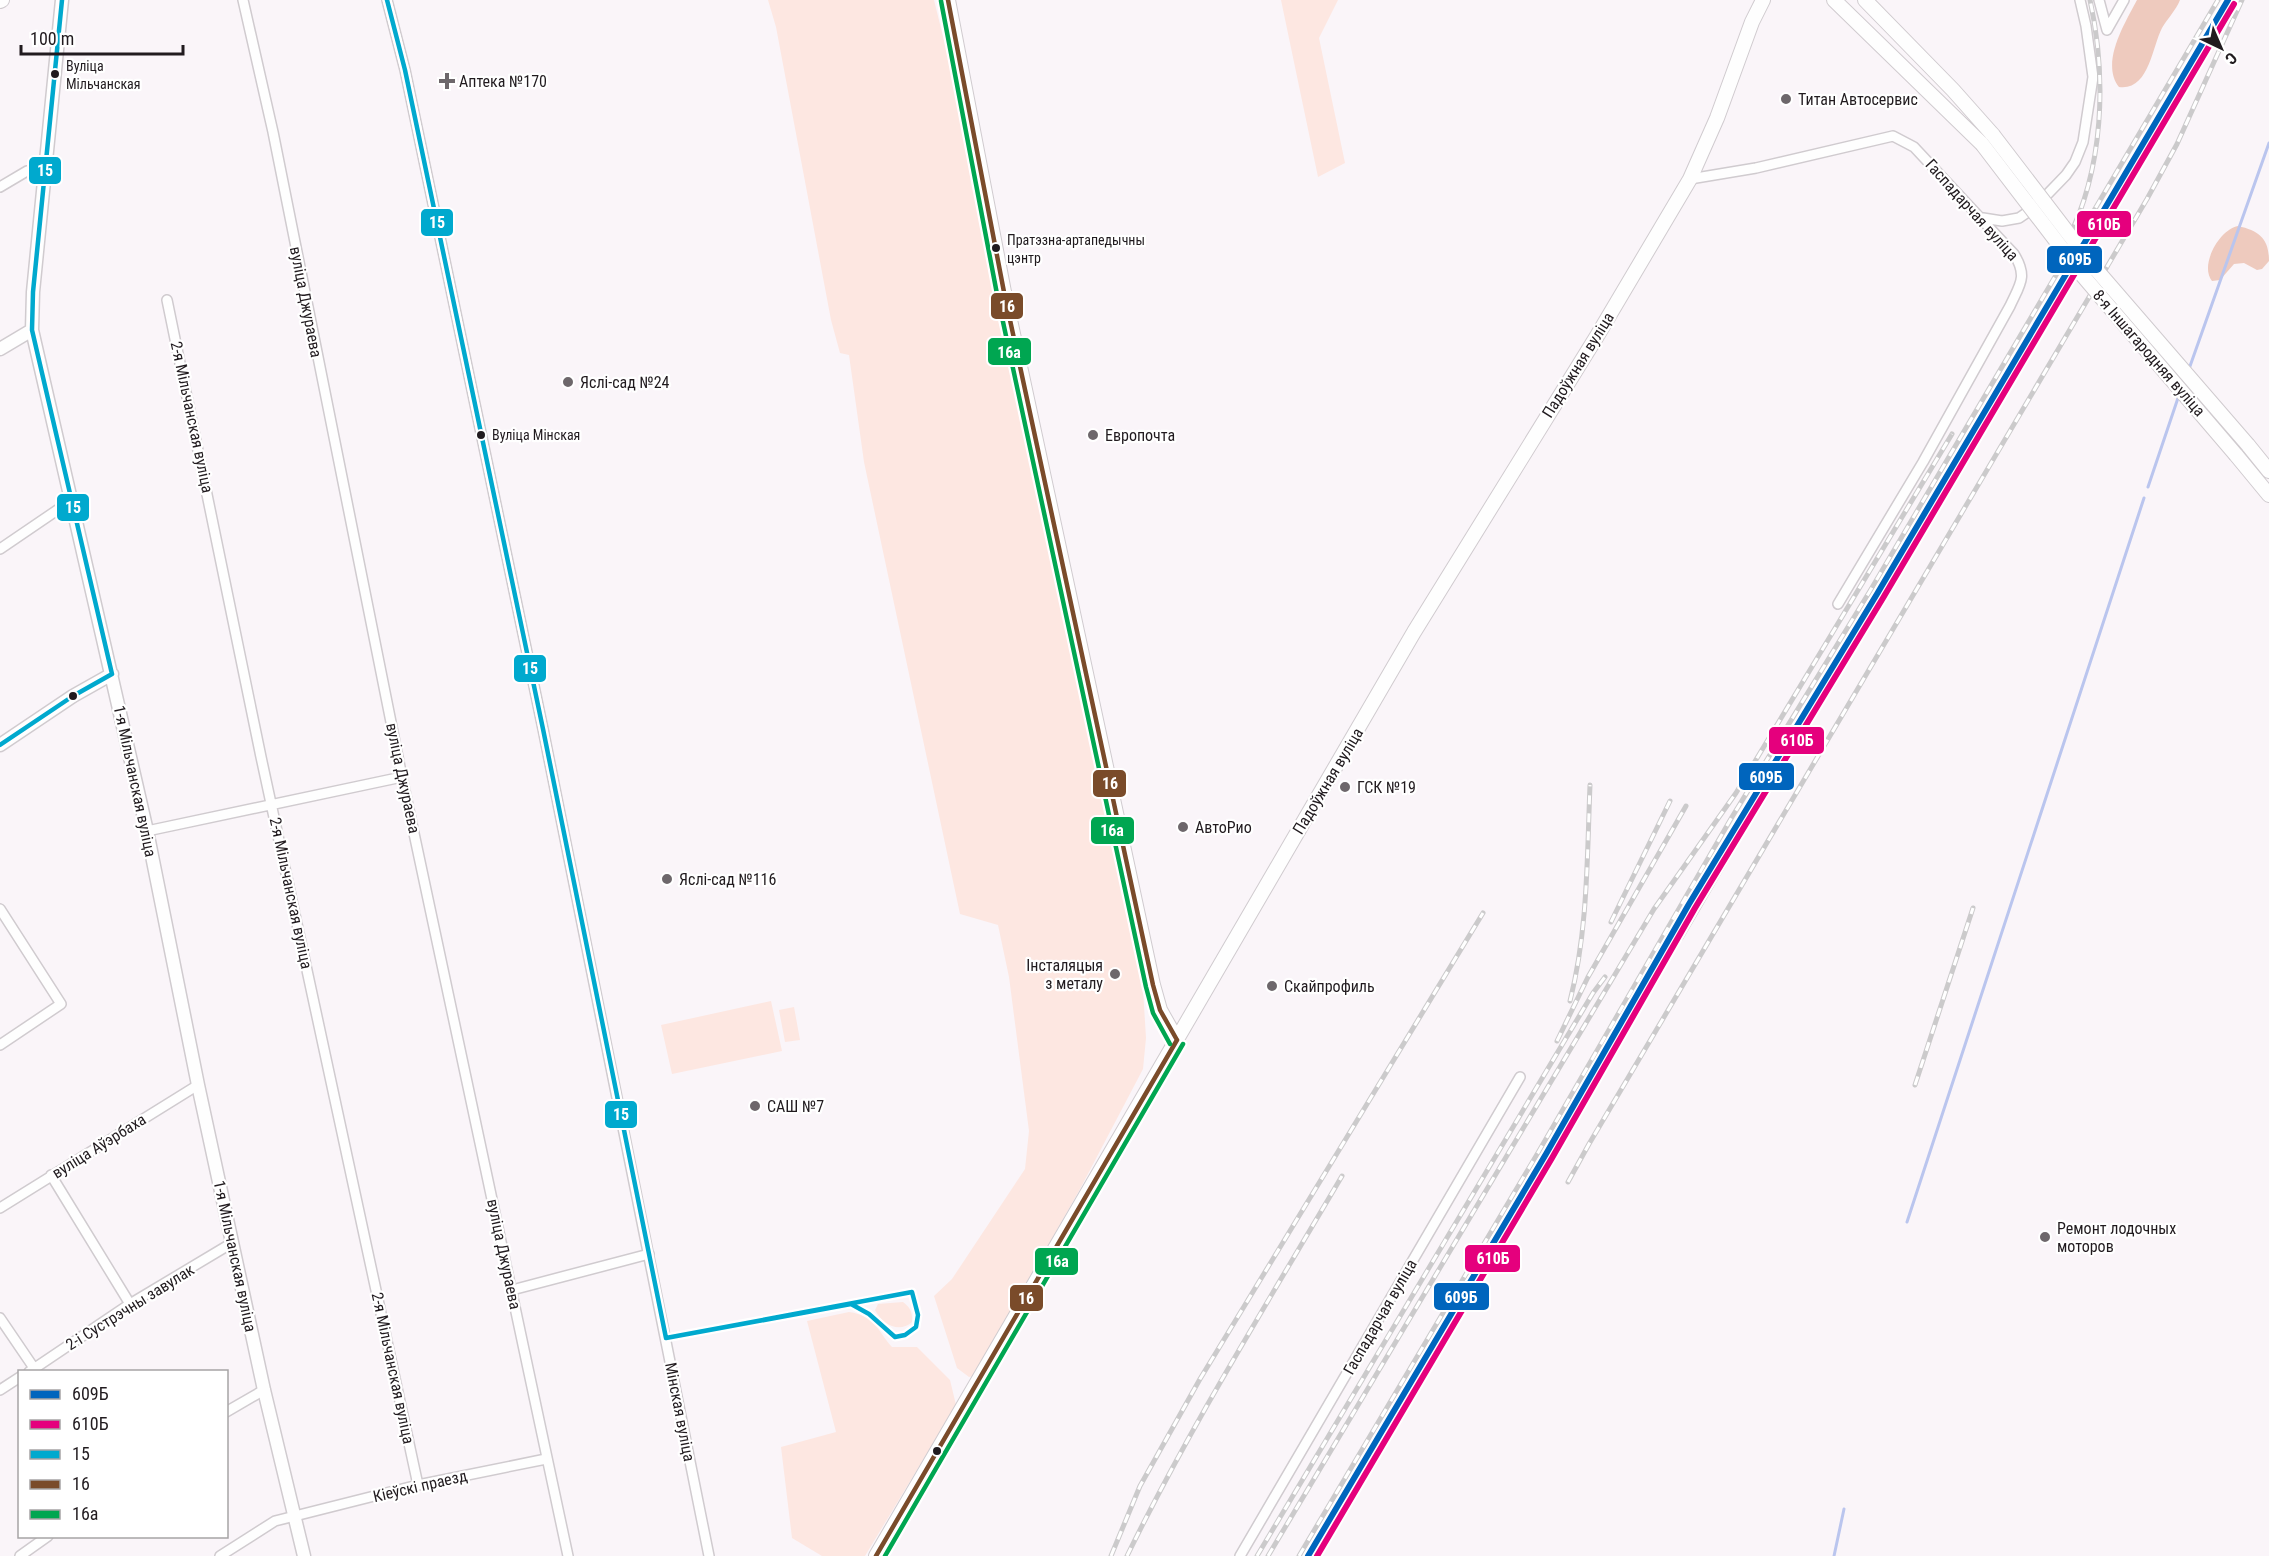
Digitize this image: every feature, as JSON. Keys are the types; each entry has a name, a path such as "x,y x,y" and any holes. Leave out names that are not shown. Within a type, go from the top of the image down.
{"main road":[{"path":"948,0 1009,313 1153,985 1160,1010 1177,1040"},
{"name":"Падоўжная вуліца","path":"876,1556 1414,632 1597,336 1690,179 1717,118 1752,22 1763,0"},
{"name":"8-я Іншагародняя вуліца","path":"1834,0 1982,144 2083,276 2269,495"},
{"name":"8-я Іншагародняя вуліца","path":"1865,0 1953,90 1993,135 2094,267 2269,471"}],"street":[{"name":"1-я Мільчанская вуліца","path":"62,0 44,170 33,292 32,330 147,831 232,1243 304,1556"},
{"name":"вуліца Джураева","path":"243,0 273,132 402,777 568,1556"},
{"name":"Мінская вуліца","path":"387,0 405,70 510,571 709,1556"},
{"path":"1983,218 2002,221 2019,218 2035,207 2076,162 2083,142 2093,77 2080,0"},
{"path":"2099,0 2107,30 2124,0"},
{"name":"Гаспадарчая вуліца","path":"1690,179 1718,176 1893,136 1914,147 1983,218 2014,254 2022,267 2022,280 2010,306 1923,462 1838,604"},
{"path":"0,187 27,171 44,170"},
{"name":"2-я Мільчанская вуліца","path":"167,300 418,1485"},
{"path":"0,349 32,330"},
{"path":"0,549 72,500"},
{"path":"0,745 73,696 112,674"},
{"path":"147,831 402,777"},
{"path":"0,909 61,1004 0,1045"},
{"name":"Гаспадарчая вуліца","path":"1240,1556 1520,1077"},
{"name":"вуліца Аўэрбаха","path":"0,1208 198,1085"},
{"path":"51,1175 130,1304"},
{"name":"2-і Сустрэчны завулак","path":"33,1370 130,1304 232,1243"},
{"path":"512,1290 649,1254"},
{"path":"0,1318 33,1370"},
{"path":"0,1390 18,1378"},
{"path":"228,1411 264,1389"},
{"name":"Кіеўскі праезд","path":"220,1556 275,1521 418,1485 546,1459"},
{"path":"20,1556 45,1538"}],"shaded area":[{"path":"768,0 934,0 951,69 993,294 1143,989 1146,1038 1143,1069 1080,1189 974,1376 969,1377 957,1368 934,1296 952,1279 1025,1169 1029,1131 1009,977 998,925 960,914 864,462 849,355 840,353 831,320 776,27"},
{"path":"1281,0 1338,0 1319,38 1345,163 1318,177"},
{"path":"2137,0 2180,0 2162,28 2143,75 2129,86 2119,87 2112,67 2113,55 2121,31"},
{"path":"2238,226 2252,230 2262,237 2269,253 2269,261 2262,269 2257,270 2244,263 2234,264 2220,280 2212,281 2208,266 2213,249 2225,234"},
{"path":"771,1001 782,1051 672,1074 661,1025"},
{"path":"794,1007 800,1040 785,1042 779,1010"},
{"path":"903,1302 908,1306 912,1319 907,1326 891,1326 875,1310 878,1304"},
{"path":"849,1312 865,1317 875,1324 892,1347 917,1347 950,1380 956,1405 865,1556 822,1556 792,1538 781,1447 836,1432 807,1321"}],"waterway":[{"path":"2189,369 2269,143"},
{"path":"2148,487 2179,395"},
{"path":"1907,1222 2144,498"},
{"path":"1834,1556 1844,1509"}],"railway":[{"path":"2067,241 2089,184 2099,123 2099,60 2090,0"},
{"path":"1299,1556 1539,1151 1732,817 1870,591 2218,0"},
{"path":"1568,1182 2147,199 2177,144 2242,0"},
{"path":"1268,1556 1654,909 1736,793 1952,434"},
{"path":"1681,938 1784,762"},
{"path":"1570,1001 1583,921 1590,785"},
{"path":"1611,922 1670,801"},
{"path":"1557,1041 1588,977 1686,806"},
{"path":"1915,1085 1973,908"},
{"path":"1111,1556 1140,1486 1200,1379 1483,913"},
{"path":"1257,1556 1593,993 1605,977"},
{"path":"1127,1556 1204,1411 1342,1176"}],"transit line":[{"name":"15","path":"62,0 33,292 32,330 112,674"},
{"name":"15","path":"387,0 405,70 543,729 666,1338"},
{"name":"16","path":"948,0 1004,292 1153,985 1160,1010 1177,1040"},
{"name":"609Б","path":"1308,1556 1546,1154 1689,904 1877,594 2228,0"},
{"name":"16а","path":"941,1 997,294 1146,987 1153,1013 1170,1044"},
{"name":"610Б","path":"1317,1556 1552,1158 1695,908 1883,598 2234,4"},
{"name":"15","path":"0,745 73,696 112,674"},
{"name":"16","path":"876,1556 1177,1040"},
{"name":"16а","path":"885,1556 1183,1044"},
{"name":"15","path":"912,1292 918,1315 916,1327 905,1335 895,1337 869,1314 851,1304 666,1338 912,1292"}],"place":[{"name":"Вуліца Мільчанская","path":"55,74"},
{"name":"Аптека №170","path":"447,81"},
{"name":"Титан Автосервис","path":"1786,99"},
{"name":"Пратэзна-артапедычны цэнтр","path":"996,248"},
{"name":"Яслі-сад №24","path":"568,382"},
{"name":"Вуліца Мінская","path":"481,435"},
{"name":"Европочта","path":"1093,435"},
{"name":"ГСК №19","path":"1345,787"},
{"name":"АвтоРио","path":"1183,827"},
{"name":"Яслі-сад №116","path":"667,879"},
{"name":"Інсталяцыя з металу","path":"1115,974"},
{"name":"Скайпрофиль","path":"1272,986"},
{"name":"САШ №7","path":"755,1106"},
{"name":"Ремонт лодочных моторов","path":"2045,1237"}]}
